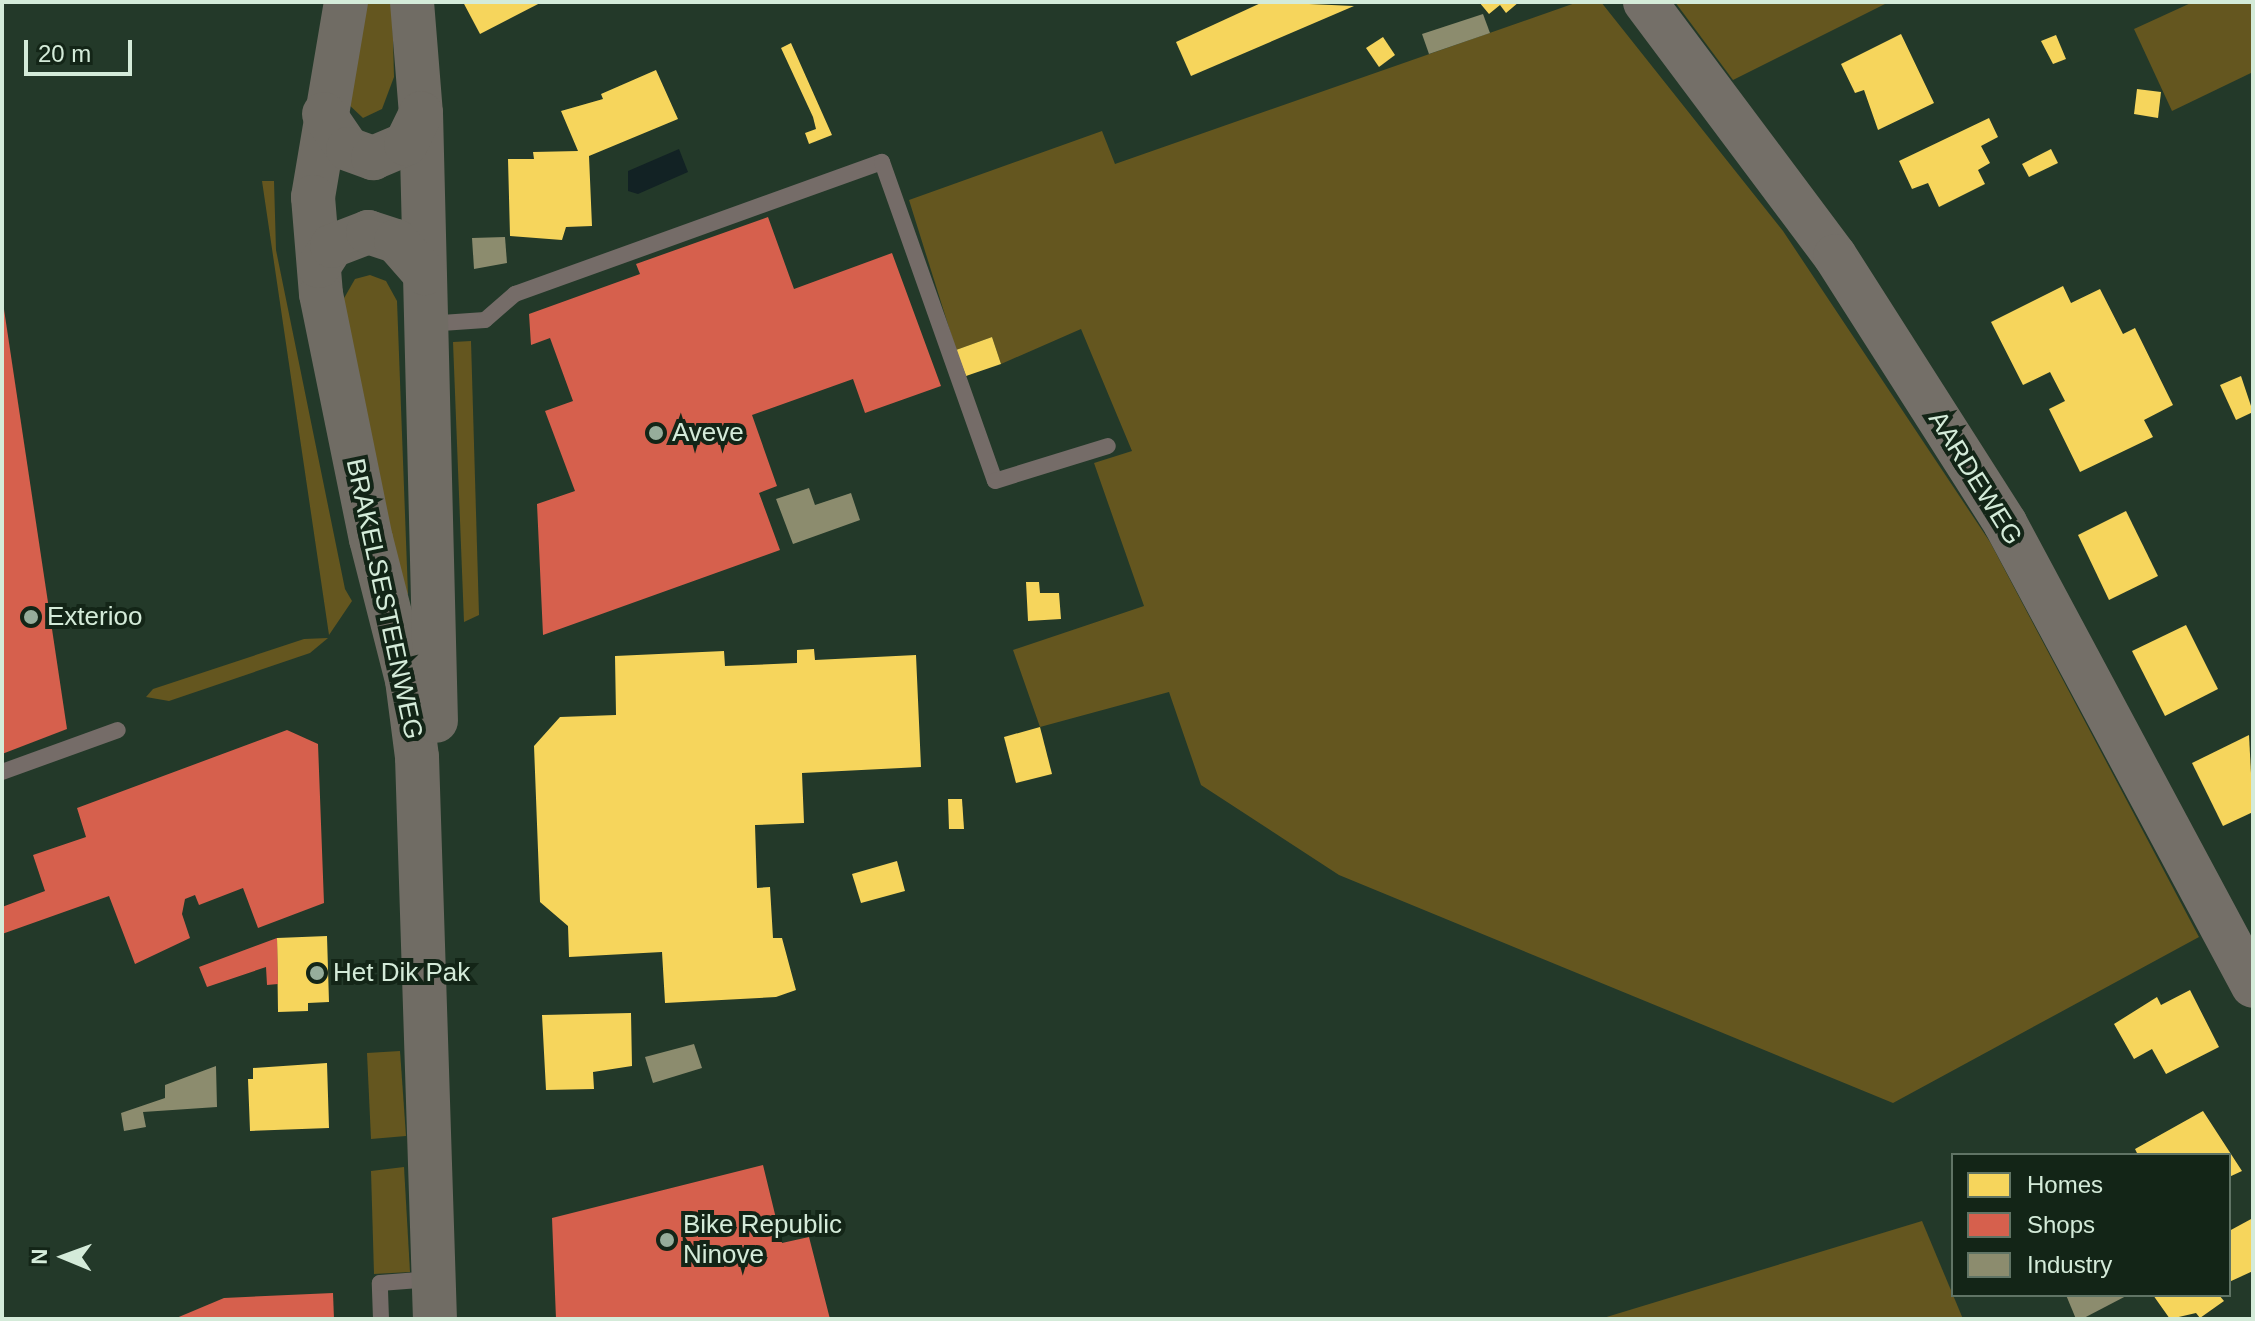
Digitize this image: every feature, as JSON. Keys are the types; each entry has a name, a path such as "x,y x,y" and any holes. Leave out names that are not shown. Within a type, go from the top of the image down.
{"main road":[{"name":"BRAKELSESTEENWEG","path":"346,2 324,114 313,197 319,266 371,539 407,680 417,757 434,1299"},
{"name":"BRAKELSESTEENWEG","path":"412,2 421,113 453,1319"},
{"path":"324,114 348,149 373,158 406,144 421,113"},
{"path":"319,266 332,246 368,232 396,241 424,273"}],"street":[{"name":"AARDEWEG","path":"1645,2 1835,256 2005,523 2253,986"}],"lane":[{"path":"425,324 485,320 515,294 882,162 995,481 1108,446"},
{"path":"2,772 118,730"},
{"path":"381,1319 380,1283 434,1299"}],"shaded area":[{"path":"363,2 392,2 394,77 382,109 363,118 346,102"},
{"path":"1578,2 1601,2 1783,231 1990,542 2199,937 1893,1103 1339,875 1201,785 1169,692 1040,727 1013,650 1144,606 1094,463 1132,451 1081,329 1001,364 992,337 956,350 909,200 1102,131 1115,164"},
{"path":"1675,2 1889,2 1733,80"},
{"path":"2193,2 2253,2 2253,72 2172,111 2134,29"},
{"path":"679,149 688,172 638,194 628,191 628,171"},
{"path":"262,181 274,181 276,250 345,589 352,601 329,635"},
{"path":"370,275 386,281 397,301 408,594 402,594 339,307 355,279"},
{"path":"471,341 479,615 464,622 453,342"},
{"path":"328,638 310,653 169,701 146,697 153,689 304,639"},
{"path":"400,1051 406,1136 371,1139 367,1053"},
{"path":"404,1167 410,1272 374,1274 371,1171"},
{"path":"1922,1221 1951,1297 1954,1297 1963,1319 1600,1319"}],"building: Homes":[{"path":"463,2 542,2 480,34"},
{"path":"1263,2 1354,6 1191,76 1176,42"},
{"path":"1479,2 1519,2 1506,13 1500,5 1489,14"},
{"path":"1901,34 1934,103 1878,130 1864,90 1855,93 1841,64"},
{"path":"2056,35 2066,59 2053,64 2041,41"},
{"path":"1383,37 1395,55 1379,67 1366,48"},
{"path":"791,43 832,135 809,144 805,133 816,129 813,117 781,48"},
{"path":"656,70 678,119 589,156 592,226 566,227 562,240 510,236 508,159 534,159 533,152 578,151 561,111 603,99 601,94"},
{"path":"2137,89 2161,92 2158,118 2134,114"},
{"path":"1989,118 1998,137 1981,146 1990,163 1978,170 1985,184 1939,207 1928,183 1912,189 1899,161"},
{"path":"2051,149 2058,163 2029,177 2022,164"},
{"path":"2063,286 2071,303 2100,289 2123,334 2135,328 2173,405 2144,420 2153,437 2080,472 2049,409 2065,401 2050,372 2023,385 1991,322"},
{"path":"992,337 1001,364 966,376 956,350"},
{"path":"2241,376 2253,412 2236,420 2220,385"},
{"path":"2126,511 2158,576 2109,600 2078,535"},
{"path":"1026,582 1039,582 1040,593 1059,593 1061,619 1028,621"},
{"path":"2186,625 2218,689 2165,716 2132,651"},
{"path":"814,649 815,660 916,655 921,767 802,773 804,823 755,825 757,888 770,887 773,938 782,938 796,990 776,997 665,1003 662,952 569,957 568,926 540,902 534,746 560,717 616,715 615,656 724,651 725,666 797,663 797,650"},
{"path":"1040,727 1052,774 1016,783 1004,737"},
{"path":"2249,735 2253,812 2223,826 2192,763"},
{"path":"948,799 962,799 964,829 949,829"},
{"path":"897,861 905,891 861,903 852,874"},
{"path":"327,936 329,1002 308,1003 308,1011 278,1012 277,938"},
{"path":"2190,990 2219,1047 2166,1074 2152,1049 2134,1059 2114,1024 2157,997 2161,1005"},
{"path":"631,1013 632,1066 593,1072 594,1089 546,1090 542,1015"},
{"path":"327,1063 329,1128 250,1131 248,1079 253,1079 253,1068"},
{"path":"2203,1111 2230,1153 2137,1153 2135,1149"},
{"path":"2231,1154 2242,1171 2231,1176"},
{"path":"2253,1218 2253,1271 2231,1281 2231,1230"},
{"path":"2154,1297 2221,1297 2224,1301 2200,1318 2196,1313 2170,1319"}],"building: Shops":[{"name":"Aveve","path":"768,217 794,289 892,253 941,386 865,413 853,379 752,415 777,486 759,493 780,550 543,635 537,504 575,491 545,411 573,401 550,338 531,345 529,314 640,274 636,264"},
{"path":"2,296 67,729 2,754"},
{"path":"287,730 318,744 324,903 258,928 243,888 199,905 195,895 185,899 182,914 190,938 135,964 109,896 2,934 2,907 45,891 33,855 86,837 77,808"},
{"path":"277,938 278,984 267,985 266,967 207,987 199,967"},
{"name":"Bike Republic Ninove","path":"763,1165 782,1243 809,1237 830,1319 556,1319 552,1218"},
{"path":"333,1293 334,1319 174,1319 224,1298"}],"building: Industry":[{"path":"1483,14 1490,33 1429,54 1422,34"},
{"path":"505,237 507,263 474,269 472,238"},
{"path":"809,488 815,505 851,493 860,520 793,544 776,499"},
{"path":"694,1044 702,1068 653,1083 645,1057"},
{"path":"216,1066 217,1107 143,1112 146,1127 124,1131 121,1113 165,1098 165,1085"},
{"path":"2067,1297 2124,1297 2082,1319 2076,1319"}],"place":[{"name":"Aveve","path":"656,433"},
{"name":"Exterioo","path":"31,617"},
{"name":"Het Dik Pak","path":"317,973"},
{"name":"Bike Republic Ninove","path":"667,1240"}]}
